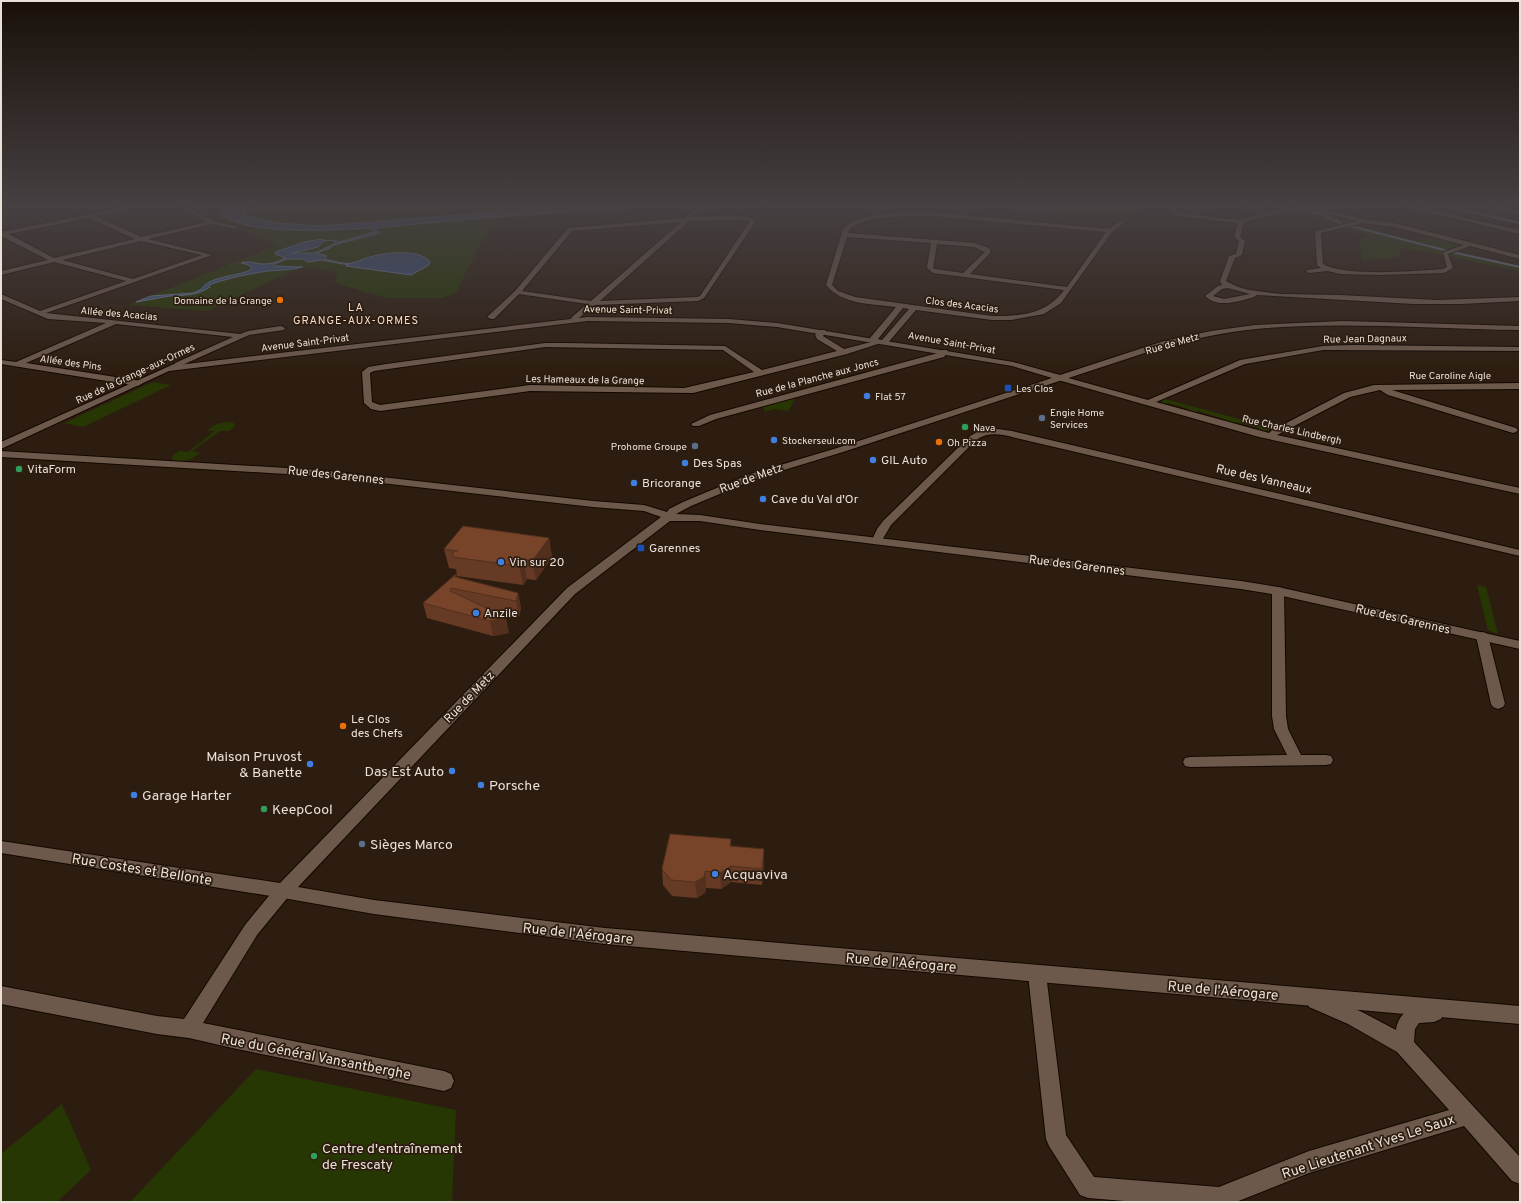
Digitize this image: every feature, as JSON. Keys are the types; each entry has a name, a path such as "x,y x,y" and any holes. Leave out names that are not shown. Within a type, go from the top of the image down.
{"street":[{"path":"1,273 45,263"},
{"path":"63,263 134,281"},
{"path":"40,313 188,263"},
{"path":"491,316 517,292 541,263"},
{"path":"575,319 638,263"},
{"path":"517,292 593,303 692,300 702,297 725,263"},
{"name":"Clos des Acacias","path":"835,263 829,282 830,287 839,294 854,299 982,317 1011,318 1034,314 1056,305 1062,300 1087,263"},
{"path":"932,263 931,270 939,272 1068,289"},
{"path":"964,276 977,263"},
{"path":"1228,286 1223,281 1229,263"},
{"path":"1320,263 1325,270"},
{"path":"1309,271 1325,270 1362,273 1444,271 1450,268 1448,263"},
{"path":"1255,293 1228,302 1217,300 1208,296 1220,287 1228,286 1269,295 1373,298 1393,301 1428,302 1520,299"},
{"name":"Allée des Acacias","path":"1,296 48,317 116,322 240,336"},
{"path":"878,341 902,306"},
{"name":"Clos des Acacias","path":"878,341 914,308"},
{"name":"Avenue Saint-Privat","path":"168,369 575,319 741,321 777,324 1013,364 1061,378"},
{"path":"15,365 116,322"},
{"name":"Rue de Metz","path":"284,891 571,591 668,517 684,512 729,490 840,450 1180,340 1207,333 1251,327 1338,322 1520,328"},
{"name":"Rue de la Grange-aux-Ormes","path":"1,446 240,336 248,333 280,328"},
{"path":"822,332 819,335 820,337 844,352"},
{"name":"Les Hameaux de la Grange","path":"366,372 368,403 374,407 380,408 530,388 684,391 844,352 876,343 878,341"},
{"path":"356,371 366,372 378,367 394,364 544,345 566,345 725,348 761,372"},
{"name":"Rue Jean Dagnaux","path":"1149,403 1152,400 1243,362 1323,348 1520,349"},
{"name":"Rue de la Planche aux Joncs","path":"696,424 713,417 941,355 944,352"},
{"name":"Allée des Pins","path":"1,362 138,383"},
{"name":"Avenue Saint-Privat","path":"178,364 193,367"},
{"name":"Rue Charles Lindbergh","path":"1061,378 1272,437 1520,491"},
{"name":"Rue Caroline Aigle","path":"1272,437 1274,433 1347,395 1374,388 1520,386"},
{"name":"Rue Caroline Aigle","path":"1381,387 1391,393 1513,430"},
{"name":"Rue des Vanneaux","path":"877,540 882,529 887,523 978,434 989,431 1001,431 1520,553"},
{"name":"Rue des Garennes","path":"1,454 325,474 593,504 644,508 654,510 686,524 760,527 1241,585 1278,591 1520,645"},
{"path":"1278,591 1279,716 1281,728 1297,761"},
{"path":"1482,636 1498,704"},
{"path":"1190,762 1326,760"},
{"name":"Rue Costes et Bellonte","path":"1,848 284,891"},
{"path":"189,1029 251,930 284,891"},
{"name":"Rue de l'Aérogare","path":"284,891 374,907 605,936 1520,1015"},
{"name":"Rue Lieutenant Yves Le Saux","path":"1037,974 1056,1139 1088,1187 1219,1198 1309,1162 1468,1114"},
{"name":"Rue du Général Vansantberghe","path":"1,995 149,1023 189,1029 245,1042 444,1081"},
{"path":"1308,997 1355,1018 1404,1045 1520,1173"},
{"path":"1404,1045 1406,1026 1414,1016 1458,1010"}],"green space":[{"path":"233,263 471,263 456,293 441,298 386,298 335,283 338,272 301,267 207,311 128,305"},
{"path":"1482,263 1508,263 1520,266 1520,271"},
{"path":"153,382 171,385 83,427 64,423"},
{"path":"791,398 794,399 789,411 774,409 765,412 763,406"},
{"path":"1165,399 1272,428 1263,432 1257,431 1259,428 1236,422 1233,425 1222,421 1224,419 1198,411 1195,414 1187,412 1189,409 1168,403 1165,406 1161,403 1162,400"},
{"path":"226,422 234,423 235,426 229,431 220,431 192,451 200,453 183,461 172,459 173,455 179,451 188,452 215,431 207,430 217,424"},
{"path":"1477,585 1486,587 1498,634 1488,630"},
{"name":"Centre d'entraînement de Frescaty","path":"256,1069 456,1110 452,1202 130,1202"},
{"path":"62,1104 91,1170 57,1202 1,1202 1,1154"}],"water":[{"path":"242,263 276,263 274,264 274,266 303,267 268,271 223,280 209,285 210,287 196,294 170,296 136,302 151,296 193,293 202,289 205,285 216,279 243,273 252,269 249,265"},
{"path":"339,263 430,263 429,265 411,275 346,266 349,265"}],"building":[{"path":"463,526 549,538 532,561 524,559 519,566 453,557 453,551 458,551 444,549"},
{"path":"456,574 455,577 518,593 516,601 451,588 450,591 506,617 490,621 423,603"},
{"path":"670,834 731,839 730,846 764,849 762,869 731,866 720,873 705,871 704,877 695,882 671,880 662,869"}],"waterway":[{"path":"1502,263 1520,267"}],"place":[{"name":"Domaine de la Grange","path":"280,300"},
{"name":"Les Clos","path":"1008,388"},
{"name":"Flat 57","path":"867,396"},
{"name":"Engie Home Services","path":"1042,418"},
{"name":"Nava","path":"965,427"},
{"name":"Stockerseul.com","path":"774,440"},
{"name":"Oh Pizza","path":"939,442"},
{"name":"Prohome Groupe","path":"695,446"},
{"name":"GIL Auto","path":"873,460"},
{"name":"Des Spas","path":"685,463"},
{"name":"VitaForm","path":"19,469"},
{"name":"Bricorange","path":"634,483"},
{"name":"Cave du Val d'Or","path":"763,499"},
{"name":"Garennes","path":"641,548"},
{"name":"Vin sur 20","path":"501,562"},
{"name":"Anzile","path":"476,613"},
{"name":"Le Clos des Chefs","path":"343,726"},
{"name":"Maison Pruvost & Banette","path":"310,764"},
{"name":"Das Est Auto","path":"452,771"},
{"name":"Porsche","path":"481,785"},
{"name":"Garage Harter","path":"134,795"},
{"name":"KeepCool","path":"264,809"},
{"name":"Sièges Marco","path":"362,844"},
{"name":"Acquaviva","path":"715,874"},
{"name":"Centre d'entraînement de Frescaty","path":"314,1156"}],"district":[{"name":"LA GRANGE-AUX-ORMES","path":"356,313"}]}
